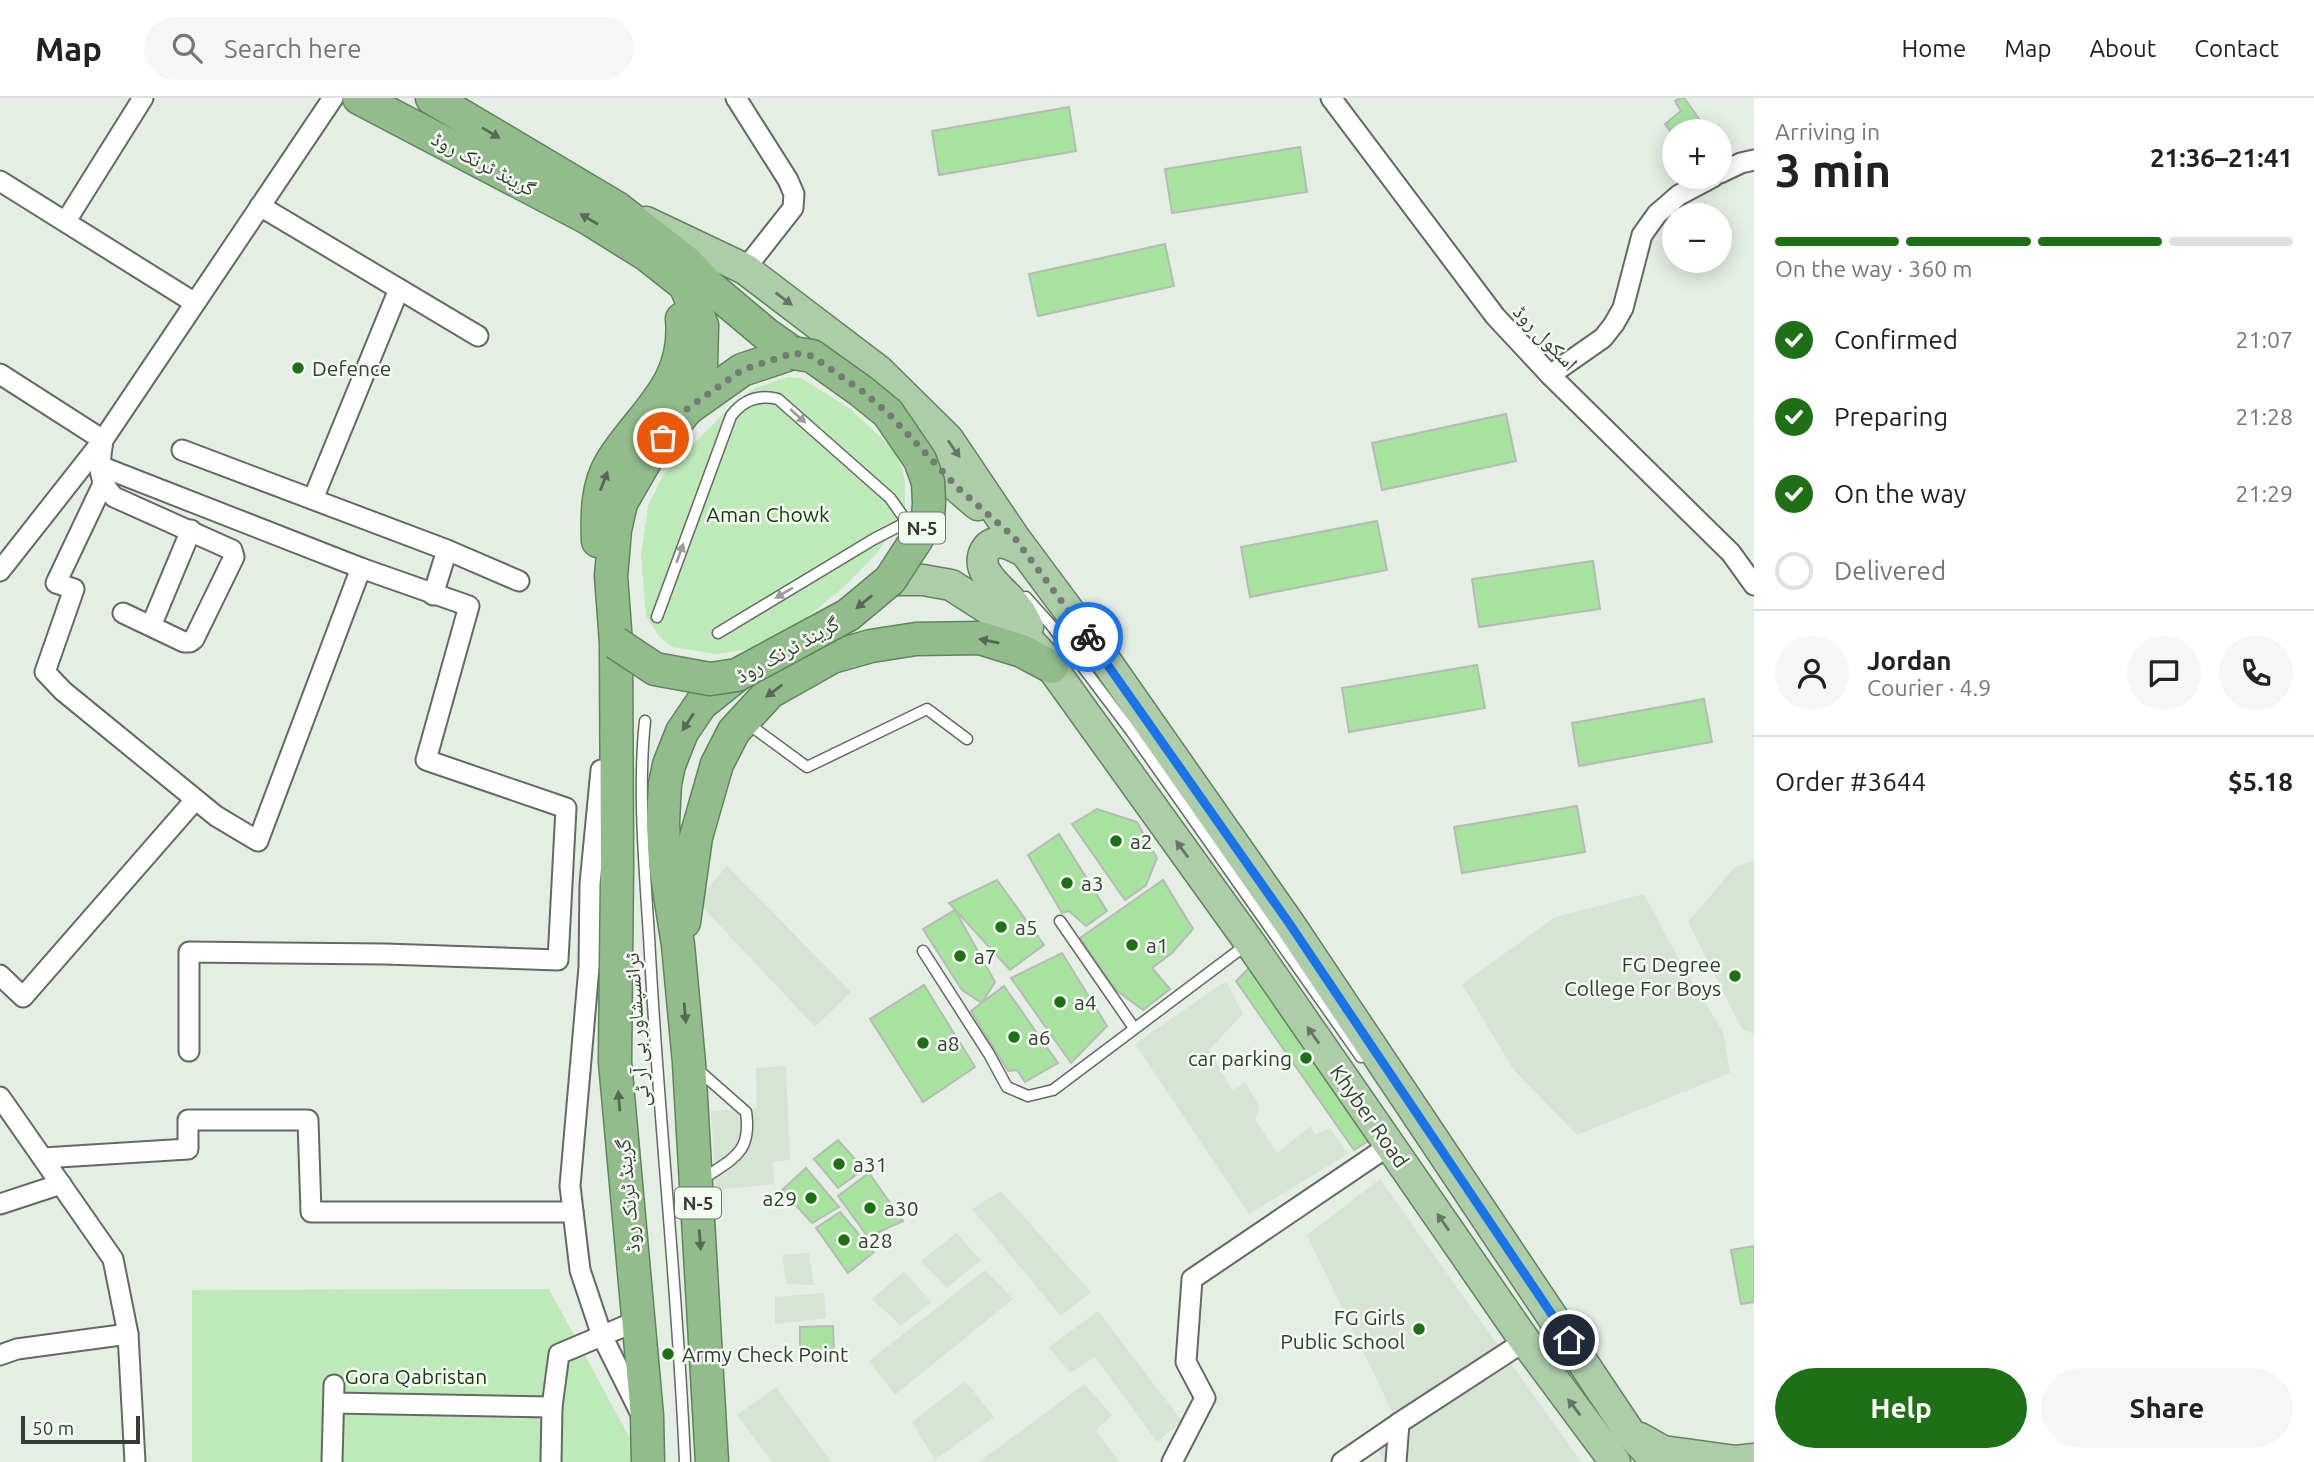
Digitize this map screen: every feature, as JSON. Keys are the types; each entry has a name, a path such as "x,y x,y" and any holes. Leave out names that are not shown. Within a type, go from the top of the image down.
{"highway":[{"name":"گرینڈ ٹرنک روڈ","path":"359,98 586,217 647,255 685,285 702,325 701,368 687,409 648,456 621,503 615,530 611,576 616,643 615,1062 648,1426 648,1462"},
{"name":"گرینڈ ٹرنک روڈ","path":"432,98 617,208 685,261 710,288 766,334 793,353 812,356 862,391 888,413 920,460 928,482 928,518 890,580 848,615 737,675 701,704 682,732 669,765 663,822 665,863 678,945 689,1063 712,1462"},
{"path":"615,1062 608,1010 600,770 597,517 600,490 612,462 662,397 681,355 683,330 680,303 647,255"},
{"path":"687,409 742,370 793,353"},
{"path":"678,945 686,913 696,837 717,764 734,731 770,692 808,668 832,657 871,646 916,639 980,638 1022,651 1048,663"},
{"path":"616,643 655,669 710,679 737,675"}],"main road":[{"path":"617,208 745,269 879,371 948,439 1019,544"},
{"path":"888,413 958,488 1019,544"},
{"path":"1019,544 996,542 990,545 985,550 982,563 985,572 1018,609 1048,663"},
{"name":"Khyber Road","path":"1019,544 1101,654 1289,923 1630,1433 1657,1462"},
{"path":"890,580 923,580 951,585 1015,626 1048,663"},
{"name":"Khyber Road","path":"1048,663 1261,938 1390,1146 1525,1340 1615,1462"},
{"path":"1630,1433 1663,1451 1736,1461 1754,1459"}],"street":[{"path":"66,221 143,98"},
{"path":"0,571 103,440 332,98"},
{"path":"736,98 788,180 794,194 793,208 745,269"},
{"name":"اسکول روڈ","path":"1331,98 1495,316 1731,553 1754,585"},
{"path":"1732,167 1754,160"},
{"path":"0,181 195,303"},
{"path":"1550,374 1603,338 1614,324 1623,308 1642,235 1657,214 1690,189"},
{"path":"260,206 478,336"},
{"path":"313,499 399,289"},
{"path":"0,374 103,440"},
{"path":"103,440 101,475 56,583 74,589 45,672 63,691 216,817 258,841 361,568"},
{"path":"182,450 447,550 519,581"},
{"path":"101,475 114,497 225,545 232,550 234,557 194,639 190,642 184,642 123,613"},
{"path":"101,475 468,606 426,760 566,808 558,960 385,954 189,952 189,1051"},
{"path":"152,626 191,530"},
{"path":"433,595 447,550"},
{"path":"600,770 590,884 589,967 570,1186 580,1270 603,1336 648,1426"},
{"path":"0,975 23,997 195,800"},
{"path":"0,1097 113,1259 128,1334 135,1462"},
{"path":"43,1158 188,1149 188,1120 308,1120 311,1212 573,1212"},
{"path":"1172,1462 1205,1398 1186,1362 1192,1279 1390,1146"},
{"path":"0,1204 61,1184"},
{"path":"551,1462 552,1408 559,1354 639,1320"},
{"path":"0,1354 17,1349 128,1334"},
{"path":"1342,1462 1525,1340"},
{"path":"332,1462 334,1394 552,1408"},
{"path":"1396,1462 1399,1423"}],"lane":[{"path":"657,617 730,416 747,400 760,396 778,398 890,498 907,522 718,633"},
{"path":"1020,590 1051,625 1108,701 1261,938 1369,1068"},
{"path":"744,720 807,766 927,709 967,739"},
{"name":"ٹرانسپشاور بی آر ٹی","path":"645,721 643,765 647,901 685,1462"},
{"path":"1060,920 1134,1028"},
{"path":"923,951 1007,1087 1028,1096 1053,1090 1134,1028 1261,938"},
{"path":"689,1063 746,1112 749,1130 739,1154 697,1183"},
{"path":"1433,1158 1603,1406 1645,1462"}],"shaded area":[{"name":"FG Degree College For Boys","path":"1754,860 1754,1034 1742,1029 1688,922 1734,868"},
{"path":"727,866 851,992 815,1027 697,901"},
{"path":"1644,894 1678,958 1723,1032 1730,1073 1577,1135 1513,1069 1462,984 1555,917"},
{"path":"1226,981 1243,1014 1209,1050 1232,1090 1245,1082 1260,1107 1255,1119 1277,1153 1311,1126 1315,1135 1330,1128 1348,1154 1249,1214 1135,1044"},
{"path":"786,1066 790,1160 773,1162 774,1184 716,1190 711,1111 757,1108 756,1068"},
{"name":"FG Girls Public School","path":"1380,1179 1581,1462 1385,1462 1376,1447 1397,1422 1307,1235"},
{"path":"1001,1191 1091,1292 1061,1316 972,1209"},
{"path":"956,1233 981,1260 947,1288 921,1261"},
{"path":"809,1253 814,1285 786,1284 782,1255"},
{"path":"985,1270 1013,1299 895,1395 869,1361"},
{"path":"904,1271 931,1302 901,1326 872,1299"},
{"path":"824,1293 826,1318 775,1324 775,1297"},
{"path":"1098,1311 1182,1421 1157,1442 1095,1357 1070,1373 1049,1347"},
{"path":"965,1381 994,1417 935,1460 912,1422"},
{"path":"1084,1384 1112,1415 1096,1430 1119,1462 979,1462"},
{"path":"776,1387 831,1462 772,1462 737,1415"}],"green space":[{"name":"Aman Chowk","path":"788,377 801,378 849,408 891,447 902,468 905,511 878,552 844,587 786,634 755,648 716,654 672,647 658,635 646,615 641,556 648,506 663,475 731,406 755,388"},
{"name":"Gora Qabristan","path":"549,1289 639,1455 640,1462 192,1462 192,1290"}],"building":[{"path":"1684,98 1699,119 1671,119 1681,111 1675,101"},
{"path":"1069,107 1076,151 939,175 932,131"},
{"path":"1300,147 1307,192 1172,213 1165,169"},
{"path":"1165,244 1174,286 1038,316 1029,274"},
{"path":"1506,414 1516,461 1382,490 1372,443"},
{"path":"1377,521 1387,570 1250,597 1241,547"},
{"path":"1593,561 1600,609 1479,627 1472,579"},
{"path":"1477,665 1485,708 1349,732 1342,688"},
{"path":"1704,699 1712,742 1579,766 1572,723"},
{"path":"1577,806 1585,852 1462,873 1454,827"},
{"name":"a2","path":"1097,809 1137,822 1157,858 1146,885 1125,900 1072,824"},
{"name":"a3","path":"1059,834 1107,911 1086,926 1069,911 1062,913 1028,855"},
{"name":"a5","path":"997,880 1044,945 1010,970 949,903"},
{"name":"a1","path":"1163,880 1193,929 1172,953 1152,968 1170,989 1143,1010 1116,990 1080,938"},
{"name":"a7","path":"955,910 995,982 982,1003 962,990 923,929"},
{"name":"a4","path":"1062,953 1107,1026 1071,1063 1011,978"},
{"name":"car parking","path":"1255,962 1377,1136 1354,1150 1236,981"},
{"name":"a8","path":"924,985 975,1067 923,1102 870,1019"},
{"name":"a6","path":"1004,986 1058,1063 1025,1082 1017,1070 1008,1071 971,1011"},
{"name":"a31","path":"838,1140 864,1169 838,1188 814,1159"},
{"name":"a29","path":"806,1168 839,1207 812,1223 782,1190"},
{"name":"a30","path":"869,1173 903,1221 868,1237 838,1196"},
{"name":"a28","path":"840,1212 874,1252 848,1273 816,1228"},
{"path":"1754,1246 1754,1302 1741,1304 1731,1250"},
{"path":"833,1326 834,1354 800,1356 800,1327"}],"way so far":[{"path":"663,438 687,409 742,370 793,353 812,356 888,413 958,488 1014,537 1088,637"}],"place":[{"name":"Defence","path":"298,368"},
{"name":"a2","path":"1116,841"},
{"name":"a3","path":"1067,883"},
{"name":"a5","path":"1001,927"},
{"name":"a1","path":"1132,945"},
{"name":"a7","path":"960,956"},
{"name":"FG Degree College For Boys","path":"1735,976"},
{"name":"a4","path":"1060,1002"},
{"name":"a6","path":"1014,1037"},
{"name":"a8","path":"923,1043"},
{"name":"car parking","path":"1306,1058"},
{"name":"a31","path":"839,1164"},
{"name":"a29","path":"811,1198"},
{"name":"a30","path":"870,1208"},
{"name":"a28","path":"844,1240"},
{"name":"FG Girls Public School","path":"1419,1329"},
{"name":"Army Check Point","path":"668,1354"}],"route":[{"path":"1088,637 1289,923 1569,1340"}]}
